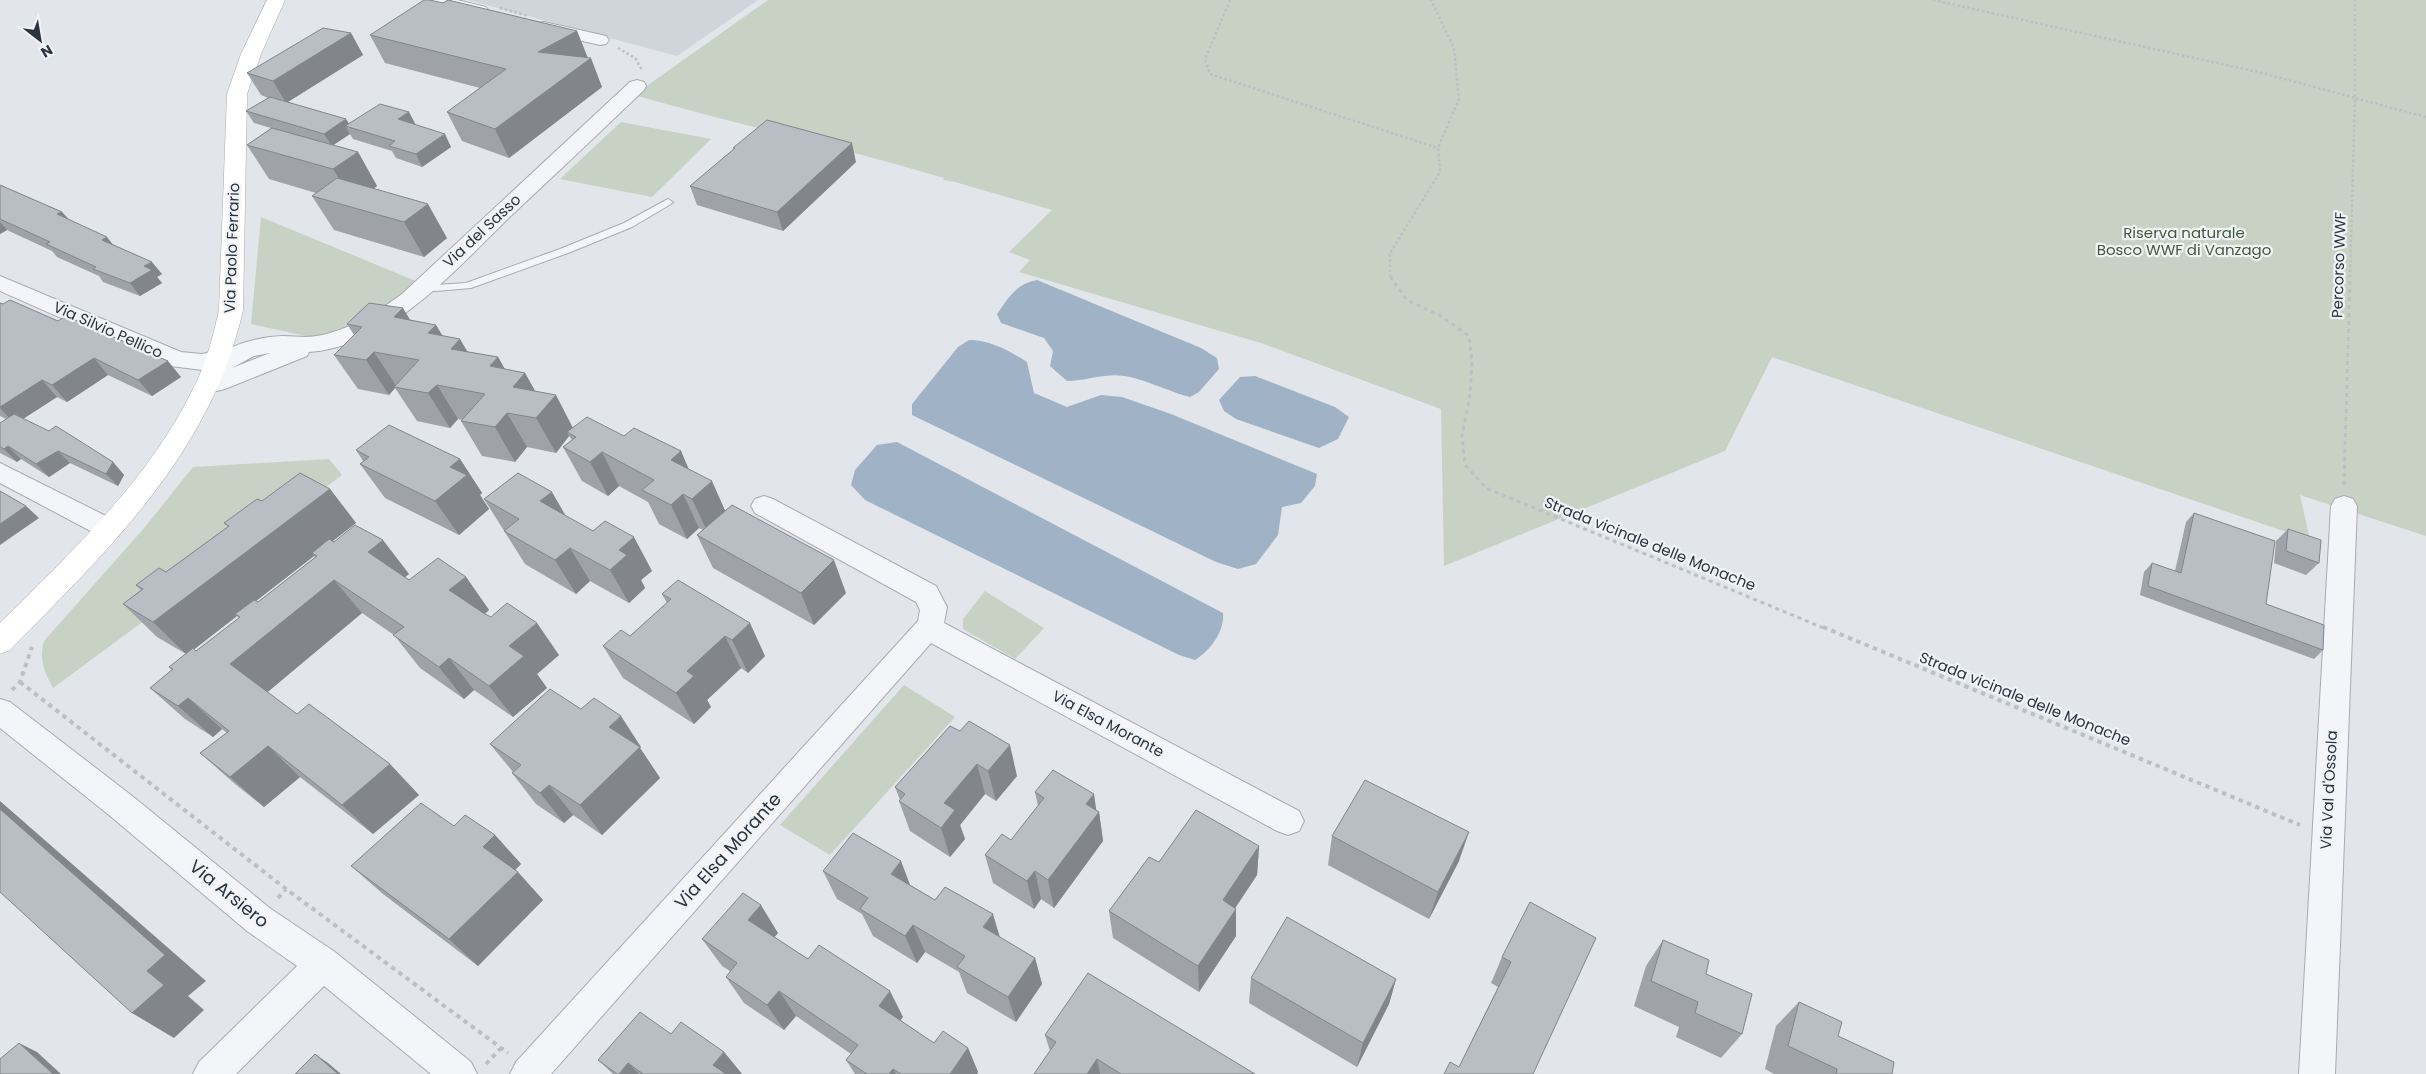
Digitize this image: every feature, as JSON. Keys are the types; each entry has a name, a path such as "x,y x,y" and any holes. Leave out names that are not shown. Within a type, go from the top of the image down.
{"street":[{"name":"Via Paolo Ferrario","path":"0,642 109,529 167,456 218,374 229,321 233,287 237,94 250,54 276,0"},
{"path":"436,0 494,14"},
{"path":"532,24 600,40"},
{"name":"Via del Sasso","path":"218,374 233,355 258,346 309,345 343,338 394,311 637,86"},
{"name":"Via Silvio Pellico","path":"0,282 178,360 202,362 218,374"},
{"path":"229,321 239,337 258,346"},
{"name":"Via del Sasso","path":"218,374 272,362 309,345"},
{"path":"0,472 109,529"},
{"name":"Via Elsa Morante","path":"530,1072 928,628 935,615 934,604 926,594 764,506"},
{"name":"Via Val d'Ossola","path":"2317,1074 2344,506"},
{"name":"Via Elsa Morante","path":"928,628 1288,821"},
{"name":"Via Arsiero","path":"0,710 120,805 259,920 471,1071"},
{"path":"211,1074 323,964"}],"lane":[{"path":"423,286 436,288 466,286 564,251 628,225 668,202"}],"path":[{"path":"1230,0 1205,59 1210,74 1438,148"},
{"name":"Strada vicinale delle Monache","path":"1431,0 1454,48 1459,99 1438,148 1440,172 1390,253 1390,279 1407,300 1441,316 1469,336 1472,361 1470,395 1462,436 1465,465 1486,488 2327,835"},
{"path":"1933,0 2262,73 2426,117"},
{"name":"Percorso WWF","path":"2344,506 2355,98 2355,0"},
{"path":"600,40 629,52 640,63 642,79 637,86"},
{"path":"20,682 286,889 501,1048 530,1072"},
{"path":"471,1071 501,1048"}],"shaded area":[{"path":"468,0 758,0 677,56"}],"green space":[{"name":"Riserva naturale Bosco WWF di Vanzago","path":"768,0 2426,0 2426,536 2300,495 2310,540 1772,357 1725,451 1444,566 1441,409 1261,343 1019,272 1030,260 1009,252 1052,210 943,180 944,178 906,167 634,95"},
{"path":"621,122 711,139 652,197 560,179"},
{"path":"261,217 418,282 379,313 358,324 316,338 251,324"},
{"path":"329,459 342,475 53,688 42,660 44,641 145,527 193,467"},
{"path":"985,591 1044,628 1015,659 963,629 963,619"},
{"path":"904,685 955,717 830,855 780,825"}],"water":[{"path":"1037,280 1201,348 1217,358 1219,369 1199,392 1190,397 1139,379 1117,375 1067,381 1050,366 1053,351 1044,338 1001,323 997,314 1018,288"},
{"path":"969,340 992,344 1007,350 1027,362 1034,393 1067,407 1101,395 1122,397 1171,414 1317,474 1315,486 1301,503 1282,507 1278,535 1256,564 1238,569 1216,562 912,415 912,404 958,347"},
{"path":"1255,376 1335,407 1349,417 1338,439 1319,448 1236,419 1224,411 1219,400 1240,377"},
{"path":"897,442 1223,613 1222,627 1215,640 1195,660 1179,655 865,500 851,485 855,470 877,445"}],"building":[{"path":"424,0 443,3 448,0 577,31 538,52 591,58 495,129 447,112 506,69 370,35"},
{"path":"323,28 351,33 273,81 247,73"},
{"path":"270,97 346,119 324,134 246,111"},
{"path":"380,104 409,112 398,119 445,134 416,154 389,146 395,141 345,126"},
{"path":"767,120 852,143 777,212 690,186 735,148 733,148"},
{"path":"272,128 358,152 333,169 247,145"},
{"path":"337,178 428,204 404,222 312,196"},
{"path":"0,185 62,212 57,214 107,237 102,240 152,262 144,266 152,270 130,283 93,269 96,267 46,244 50,242 0,219"},
{"path":"10,300 58,321 66,316 168,361 138,380 94,358 52,385 42,380 0,407 0,303 3,304"},
{"path":"369,303 403,308 394,317 436,325 428,333 460,339 451,349 498,357 490,366 525,373 513,387 556,395 536,418 507,413 495,427 461,421 485,394 437,385 428,393 394,387 419,360 374,352 366,360 334,355 362,327 347,324"},
{"path":"14,414 49,431 56,426 113,462 106,474 58,451 36,464 8,446 4,449 0,447 0,423"},
{"path":"587,417 624,436 634,428 681,451 671,460 712,481 692,499 683,494 671,505 642,490 654,480 602,452 590,462 563,447 576,437 567,432"},
{"path":"389,425 460,459 450,467 467,475 435,501 360,464 369,457 356,450"},
{"path":"300,473 330,489 153,622 123,604 143,589 136,585 159,568 166,572 229,526 224,523 257,499 262,501"},
{"path":"518,473 552,492 540,501 593,531 605,521 634,537 619,550 627,555 610,570 570,548 555,560 504,531 519,519 484,499"},
{"path":"0,491 26,506 0,524"},
{"path":"732,505 834,560 801,593 697,535"},
{"path":"2194,513 2275,541 2266,604 2324,625 2323,650 2148,586 2152,563 2181,573"},
{"path":"355,525 383,540 368,552 409,580 438,558 466,577 449,590 485,614 491,617 507,603 537,623 509,646 524,656 489,686 449,658 439,667 393,635 404,627 334,580 230,664 297,714 309,704 390,764 342,805 268,746 230,777 200,753 229,731 188,698 178,706 150,688 173,669 169,667 193,648 196,651 240,617 235,614 254,600 258,602 317,556 312,553 329,539 334,542"},
{"path":"2288,529 2321,540 2319,563 2286,551"},
{"path":"678,580 750,623 732,640 725,636 687,671 694,676 676,693 603,646 621,630 630,636 671,599 662,594"},
{"path":"550,689 581,709 594,698 621,716 609,727 640,747 580,805 549,785 540,793 512,773 521,765 490,744"},
{"path":"969,721 1010,745 988,771 977,764 944,803 955,810 941,828 899,801 905,794 895,787 950,726 960,731"},
{"path":"1053,770 1094,794 1086,804 1099,812 1048,880 1035,871 1027,881 985,855 1002,834 1011,840 1044,798 1035,792"},
{"path":"1365,780 1469,832 1438,892 1332,836"},
{"path":"421,803 454,826 465,815 495,835 483,847 518,872 449,939 351,866"},
{"path":"0,809 165,955 147,971 164,985 132,1013 0,892"},
{"path":"1196,810 1259,846 1223,900 1236,909 1198,966 1109,911 1149,857 1159,862"},
{"path":"853,833 901,861 891,874 935,900 945,887 993,914 983,927 1035,958 1008,997 957,967 965,956 913,925 905,936 860,909 868,898 823,871"},
{"path":"743,893 761,905 748,920 808,959 819,945 890,991 879,1006 934,1043 943,1031 968,1048 950,1074 901,1074 893,1069 889,1074 867,1074 846,1060 858,1045 779,991 767,1005 726,977 737,963 702,939"},
{"path":"1530,902 1596,938 1533,1074 1444,1074 1450,1062 1459,1067 1511,962 1502,957"},
{"path":"1287,917 1396,979 1363,1043 1251,978"},
{"path":"1663,940 1709,960 1706,974 1752,994 1742,1034 1695,1013 1698,1002 1651,981"},
{"path":"1088,973 1255,1074 1121,1074 1097,1059 1087,1074 1034,1074 1056,1042 1045,1035"},
{"path":"1799,1002 1842,1022 1838,1036 1894,1062 1892,1074 1836,1074 1837,1069 1788,1046"},
{"path":"640,1012 671,1034 681,1022 724,1052 713,1065 726,1074 643,1074 628,1063 617,1074 598,1060"},
{"path":"19,1043 53,1074 0,1074 0,1059"},
{"path":"315,1054 338,1074 295,1074"}]}
